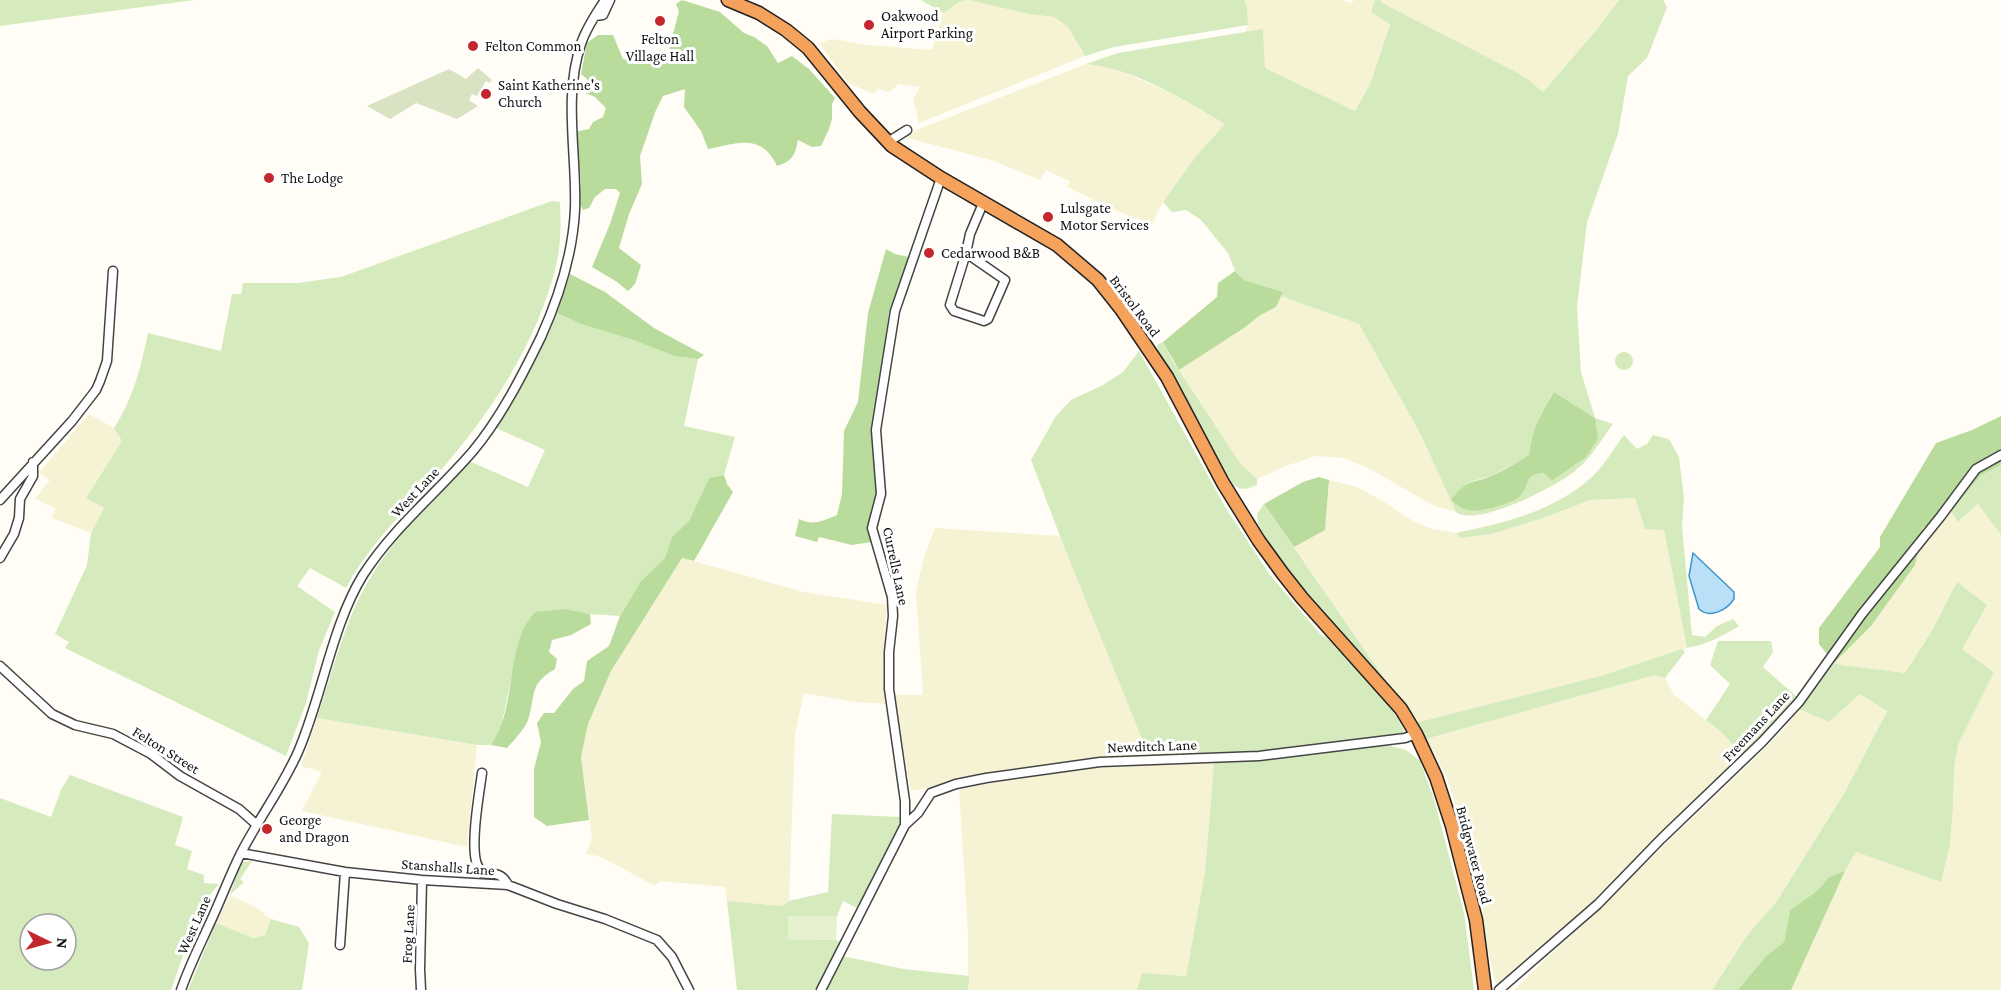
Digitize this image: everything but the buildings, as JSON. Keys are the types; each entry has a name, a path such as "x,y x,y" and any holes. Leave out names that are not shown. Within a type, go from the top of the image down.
{"highway":[{"name":"Bristol Road","path":"728,0 759,13 786,30 808,48 860,112 888,142 941,178 1057,245 1089,271 1154,357 1223,483 1283,574 1384,688 1401,709 1416,734"},
{"name":"Bridgwater Road","path":"1416,734 1436,777 1452,826 1476,920 1485,990"}],"street":[{"name":"West Lane","path":"181,990 241,853 281,788 298,751 333,647 350,601 362,577 407,518 473,450 489,428 511,393 549,318 562,281 573,232 575,188 572,112 575,64 582,42 605,0"},
{"path":"595,16 603,15 610,0"},
{"path":"888,142 907,130"},
{"name":"Currells Lane","path":"905,825 905,801 889,688 892,597 872,528 881,494 876,430 895,312 941,178"},
{"path":"966,253 1005,280 988,318 984,321 954,311 950,305 970,234 984,201"},
{"path":"0,500 72,421 96,390 106,361 112,271"},
{"name":"Freemans Lane","path":"1499,990 1598,904 1661,839 1762,742 1799,702 1862,614 1941,516 1976,468 2001,454"},
{"path":"0,558 14,534 19,518 20,502 33,476 33,462"},
{"path":"7,493 12,494 20,502"},
{"name":"Felton Street","path":"0,666 52,714 75,725 113,734 151,754 180,776 239,809 257,825"},
{"name":"Newditch Lane","path":"905,825 918,813 931,793 956,784 986,778 1100,762 1259,756 1405,738 1416,734"},
{"path":"482,773 475,844 476,862 483,873 498,874 506,880 508,885"},
{"path":"821,990 905,825"},
{"name":"Stanshalls Lane","path":"241,853 345,872 422,880 508,885 657,940 672,957 689,990"},
{"path":"340,945 345,872"},
{"name":"Frog Lane","path":"421,990 422,880"}],"shaded area":[{"path":"969,0 1029,14 1054,17 1068,27 1085,56 919,123 913,100 920,87 899,84 889,92 878,89 874,94 848,83 819,43 832,39 868,45 932,50 943,13 961,1"},
{"path":"1244,0 1342,0 1351,3 1354,0 1375,0 1371,12 1390,23 1370,84 1355,111 1265,68 1263,30 1245,32 1248,25 1247,5"},
{"path":"1380,0 1619,0 1543,92 1529,80 1381,3"},
{"path":"1086,64 1108,66 1169,92 1225,124 1197,155 1163,202 1152,224 1115,210 1067,187 1070,181 1046,170 1040,180 994,161 901,136"},
{"path":"1281,296 1359,324 1421,435 1456,512 1434,506 1370,469 1344,458 1316,456 1257,479 1240,463 1179,370 1276,307"},
{"path":"89,414 114,428 122,441 86,498 104,508 91,533 52,518 55,508 35,499 50,480 39,473"},
{"path":"1329,480 1357,487 1411,520 1432,529 1456,533 1461,538 1492,534 1590,500 1635,498 1645,528 1664,530 1687,648 1604,675 1415,723 1294,547 1325,530"},
{"path":"1978,504 2001,535 2001,990 1791,990 1845,871 1856,852 1941,882 1950,845 1954,768 1958,745 1994,672 1962,649 1957,583 1933,629 1905,673 1834,663 1871,626 1914,565 1923,528 1951,511 1959,522"},
{"path":"935,528 1060,536 1149,756 1097,757 1049,764 961,779 911,791 893,695 923,695 916,592 924,557"},
{"path":"682,558 804,592 887,605 883,676 888,704 855,702 804,693 795,734 789,901 784,906 727,901 725,887 660,881 655,886 599,856 586,854 592,838 581,757 588,724 611,671"},
{"path":"1655,675 1665,678 1674,695 1720,731 1743,755 1594,900 1496,985 1487,946 1480,893 1465,832 1447,778 1426,739"},
{"path":"1860,694 1887,710 1845,792 1775,904 1748,934 1712,990 1514,990 1778,736 1799,709 1829,722"},
{"path":"317,718 477,745 467,847 302,811 322,772 301,766"},
{"path":"1214,762 1205,872 1186,976 1142,973 1137,990 968,990 968,933 959,788 1101,765"},
{"path":"230,895 255,907 271,919 265,935 253,938 216,923"}],"green space":[{"path":"0,0 195,0 0,26"},
{"path":"682,0 720,12 744,33 767,46 778,63 792,56 809,69 835,98 832,104 832,119 821,146 812,147 798,140 792,157 777,166 764,149 748,143 708,149 701,131 684,107 685,89 663,96 640,156 642,184 629,214 619,248 641,265 635,284 628,291 592,267 620,193 616,189 605,189 595,197 589,208 583,210 579,202 581,182 575,132 589,129 593,122 603,117 606,108 595,97 583,92 587,79 581,74 587,43 598,35 613,35 623,59 637,62 667,58 679,11 676,4"},
{"path":"921,0 969,0 961,1 943,13"},
{"path":"969,0 1244,0 1247,5 1248,25 1114,47 1085,56 1068,27 1054,17 1029,14"},
{"path":"1375,0 1380,0 1514,71 1543,92 1619,0 1663,0 1667,7 1647,58 1628,76 1618,134 1587,222 1577,307 1581,372 1595,418 1613,424 1586,460 1566,478 1535,495 1498,510 1466,515 1456,512 1421,435 1359,324 1281,296 1283,292 1244,280 1235,271 1228,253 1201,220 1186,210 1172,212 1163,202 1197,155 1225,124 1158,86 1123,72 1086,64 1118,53 1263,29 1265,68 1355,111 1370,84 1390,24 1371,12","holes":["1554,392 1595,418 1585,458 1552,481 1544,473 1534,473 1527,480 1470,482 1494,475 1529,455 1538,422"]},
{"path":"478,68 492,80 490,83 486,81 477,96 472,94 469,100 478,106 457,119 416,103 390,119 367,106 449,69 466,79"},
{"path":"552,201 560,202 560,232 557,261 549,290 526,346 495,399 459,448 366,556 346,588 310,568 297,586 335,612 319,650 306,703 286,756 65,648 69,642 55,634 87,565 91,533 104,508 86,498 122,441 114,428 136,382 148,333 221,351 232,294 241,294 243,283 298,283 341,277"},
{"path":"886,249 909,257 889,312 875,416 877,493 870,531 871,542 852,545 819,537 817,542 795,536 799,519 813,522 823,521 837,515 842,494 844,431 858,402 868,313"},
{"path":"1235,271 1244,280 1283,292 1276,307 1179,370 1163,342 1217,297 1218,283"},
{"path":"570,274 605,292 654,328 704,355 698,359 674,356 636,341 581,324 557,313"},
{"path":"557,313 581,324 636,341 674,356 698,359 684,426 735,437 724,475 709,478 689,521 672,537 665,558 641,581 620,616 590,614 566,609 515,660 500,732 491,745 477,745 317,718 354,609 377,568 420,512 469,461 528,487 545,450 496,428 542,347"},
{"path":"1163,342 1240,463 1257,479 1257,485 1245,489 1233,485 1158,352 1157,345"},
{"path":"1139,351 1227,510 1270,575 1321,635 1326,637 1380,694 1404,731 1402,735 1289,750 1149,756 1031,460 1056,416 1071,400 1103,385 1123,372"},
{"path":"1624,352 1630,355 1633,361 1630,367 1624,370 1618,367 1615,361 1618,355"},
{"path":"1554,392 1595,418 1598,439 1585,458 1552,481 1544,473 1532,476 1519,497 1502,505 1473,511 1464,509 1451,500 1467,485 1496,474 1529,455 1538,422"},
{"path":"2001,416 2001,465 1981,475 1953,509 1923,528 1915,565 1871,626 1834,663 1819,644 1819,628 1880,547 1880,537 1936,443 1972,430"},
{"path":"1624,435 1637,449 1647,444 1653,435 1669,439 1679,457 1684,498 1682,526 1692,635 1705,637 1717,626 1733,619 1739,626 1720,637 1687,648 1664,530 1645,529 1635,498 1590,500 1492,534 1461,538 1456,533 1511,520 1546,507 1562,498 1597,472"},
{"path":"2001,465 2001,535 1978,504 1958,522 1951,511 1981,475"},
{"path":"724,475 733,492 694,561 682,558 611,671 588,724 581,757 589,820 547,826 534,817 534,769 541,742 537,723 544,713 554,713 573,689 584,681 587,661 609,646 620,616 641,581 665,558 672,537 689,521 709,478"},
{"path":"1319,477 1329,480 1325,530 1294,547 1264,504 1303,482"},
{"path":"1264,504 1391,688 1292,575 1265,537 1258,523 1257,514"},
{"path":"1957,582 1987,605 1962,649 1994,672 1958,745 1954,768 1950,845 1941,882 1856,852 1845,871 1829,877 1817,891 1790,910 1784,942 1766,956 1738,990 1712,990 1748,934 1775,904 1845,792 1887,711 1860,694 1829,722 1799,709 1834,663 1905,673 1933,629"},
{"path":"566,609 590,614 591,624 571,635 552,640 549,652 557,659 555,669 541,679 535,689 525,725 507,748 491,745 503,718 515,657 525,626 535,612"},
{"path":"1718,641 1771,641 1773,652 1763,667 1797,697 1743,755 1706,720 1730,684 1710,665"},
{"path":"1682,649 1685,652 1665,678 1655,675 1426,739 1415,723 1604,675"},
{"path":"1387,745 1406,750 1420,761 1434,799 1464,913 1474,990 1137,990 1142,973 1186,976 1205,872 1214,762 1309,755"},
{"path":"70,775 183,817 175,845 192,851 187,869 204,875 204,883 219,884 208,897 186,947 171,990 0,990 0,798 51,817 61,790"},
{"path":"832,814 901,817 900,825 857,908 843,901 837,916 788,916 788,939 841,942 815,990 737,990 727,901 783,906 789,901 828,892"},
{"path":"252,861 240,879 244,882 230,895 240,865"},
{"path":"1845,871 1791,990 1738,990 1766,956 1784,942 1790,910 1817,891 1829,877"},
{"path":"788,916 837,916 836,940 788,939"},
{"path":"271,919 299,927 309,943 302,990 188,990 216,923 253,938 265,935"},
{"path":"842,956 904,969 969,976 968,990 825,990"}],"water":[{"path":"1693,553 1734,592 1734,599 1723,610 1708,613 1699,609 1689,576"}],"place":[{"name":"Felton Village Hall","path":"660,21"},
{"name":"Oakwood Airport Parking","path":"869,25"},
{"name":"Felton Common","path":"473,46"},
{"name":"Saint Katherine's Church","path":"486,94"},
{"name":"The Lodge","path":"269,178"},
{"name":"Lulsgate Motor Services","path":"1048,217"},
{"name":"Cedarwood B&B","path":"929,253"},
{"name":"George and Dragon","path":"267,829"}]}
